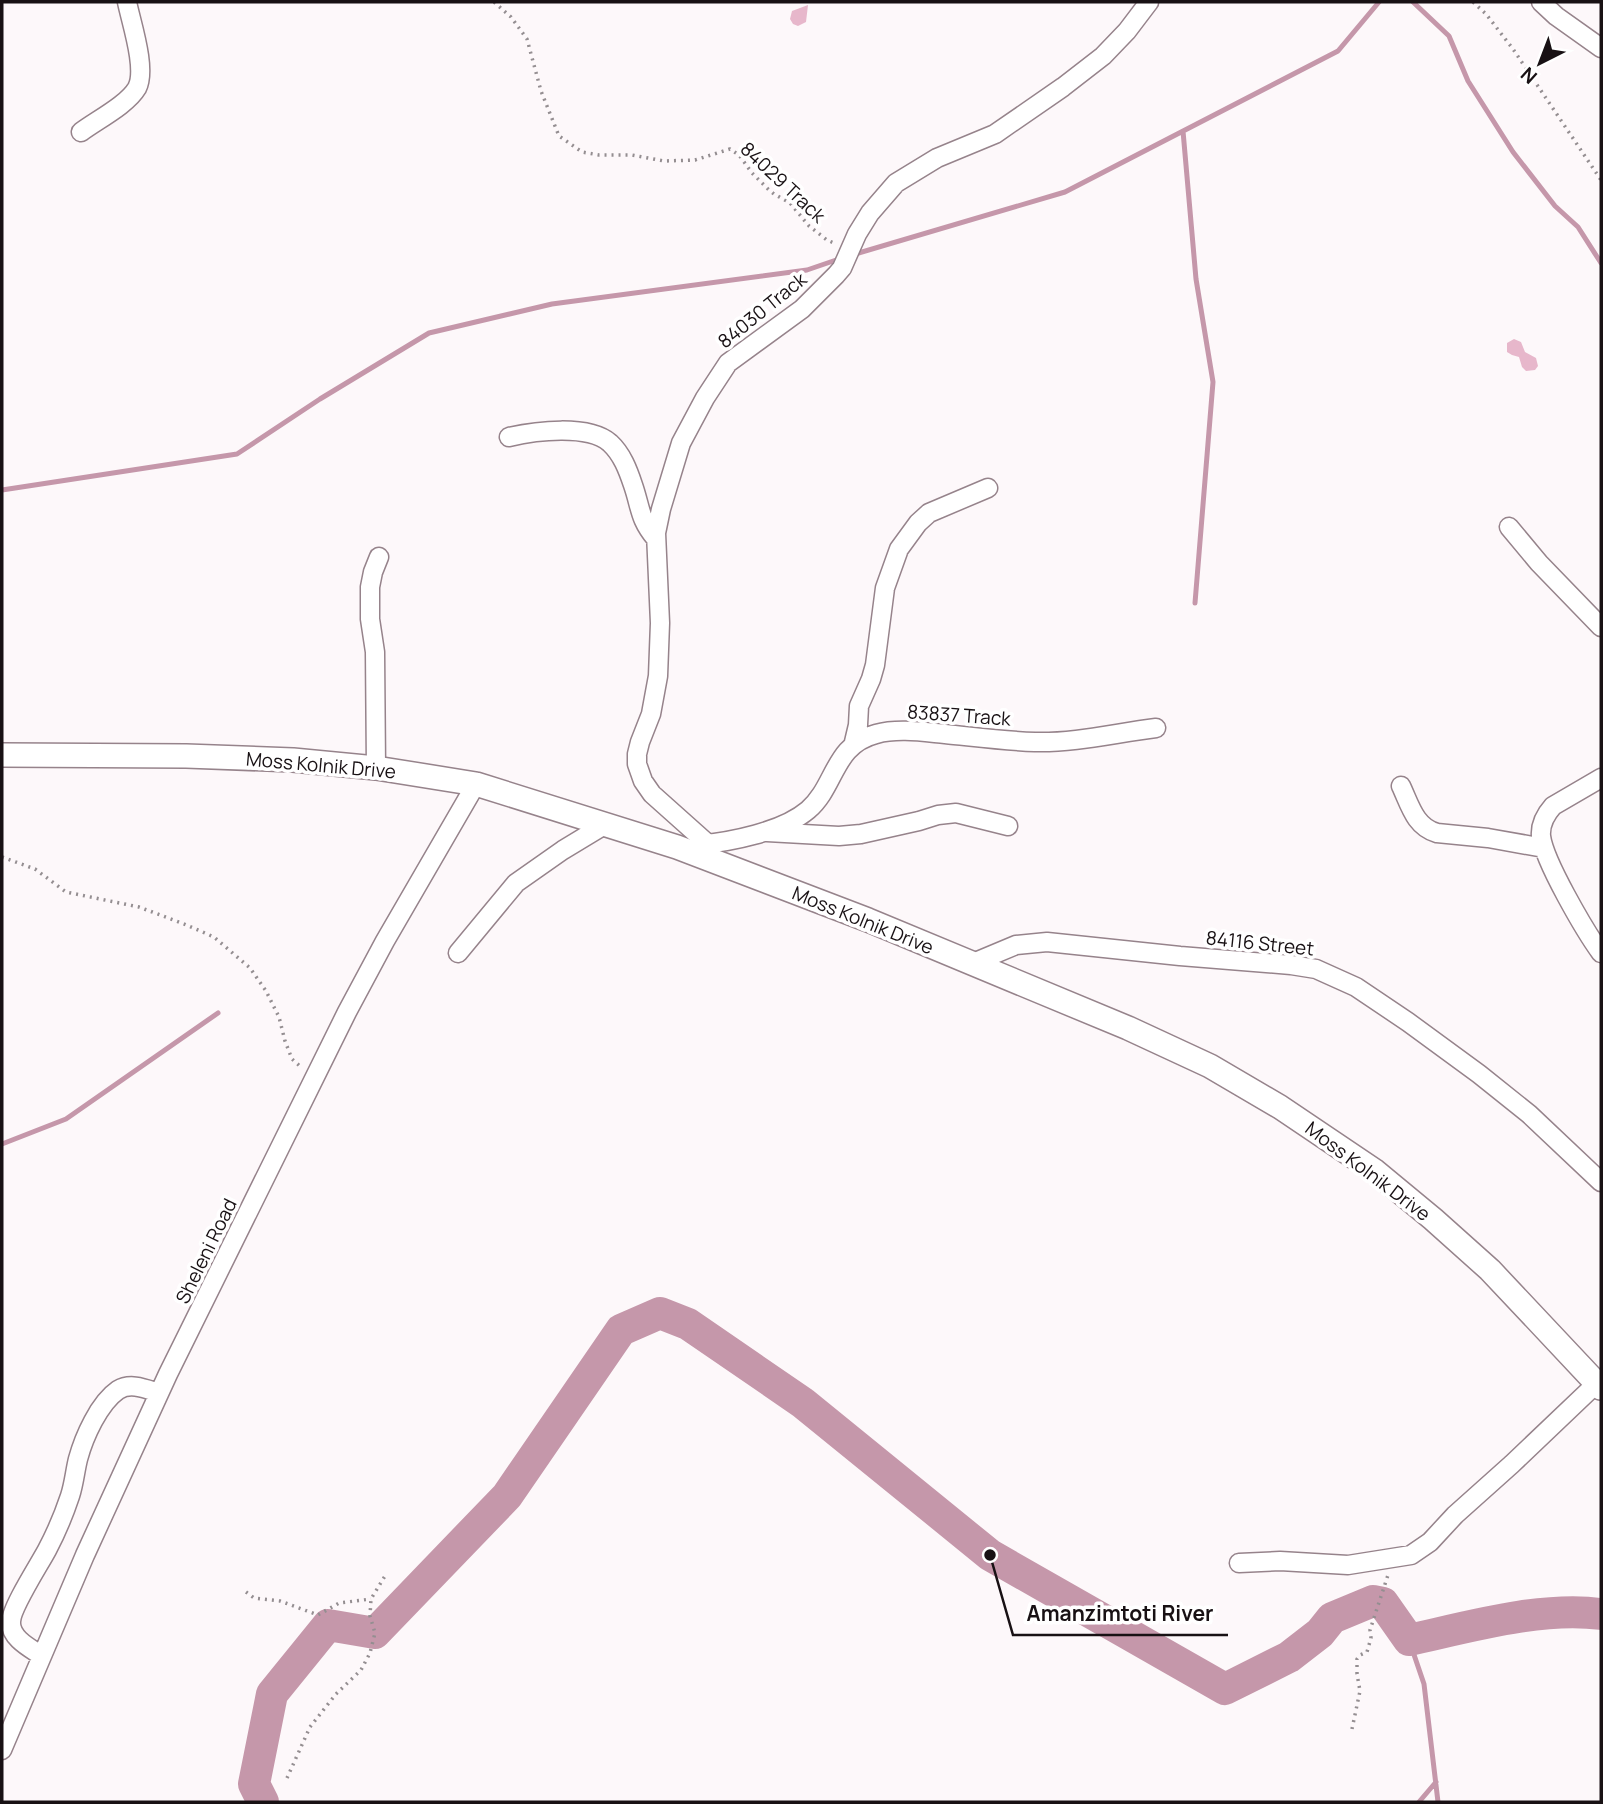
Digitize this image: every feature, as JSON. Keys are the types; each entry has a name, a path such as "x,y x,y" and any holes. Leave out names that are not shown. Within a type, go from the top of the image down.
{"main road":[{"name":"Moss Kolnik Drive","path":"2,755 186,756 293,760 376,768 476,784 677,847 868,920 1128,1028 1210,1066 1280,1107 1343,1148 1399,1190 1490,1270 1599,1386"}],"street":[{"path":"81,132 124,102 138,86 140,78 137,43 127,2"},
{"name":"84030 Track","path":"708,844 652,794 643,780 637,754 652,714 658,676 660,623 656,539 661,509 681,443 724,368 732,359 802,309 842,268 870,212 896,183 937,158 1003,129 1084,72 1127,31 1149,2"},
{"path":"1541,2 1601,48"},
{"path":"509,437 533,431 555,430 596,435 605,439 621,457 643,522 656,539"},
{"path":"677,847 708,844 761,832 789,822 807,811 854,742 859,706 875,665 885,588 899,549 929,513 988,488"},
{"path":"1509,527 1539,563 1601,627"},
{"path":"376,768 375,652 370,598 373,572 379,557"},
{"name":"83837 Track","path":"854,742 876,734 916,731 1000,740 1062,741 1156,728"},
{"path":"1601,778 1553,806 1546,813 1541,830 1544,848 1558,878 1601,953"},
{"name":"Sheleni Road","path":"2,1750 114,1489 159,1393 347,1012 476,784"},
{"path":"1401,786 1418,821 1428,831 1514,841 1544,848"},
{"path":"761,832 839,836 861,834 956,813 1008,826"},
{"path":"458,953 516,883 606,824"},
{"name":"84116 Street","path":"973,963 1016,945 1047,942 1316,969 1356,987 1479,1074 1529,1114 1601,1182"},
{"path":"42,1656 17,1637 10,1622 13,1610 50,1544 71,1493 83,1441 98,1413 117,1390 134,1386 159,1393"},
{"path":"1239,1563 1280,1561 1348,1566 1411,1555 1430,1542 1455,1515 1599,1386"}],"path":[{"name":"84029 Track","path":"494,2 511,17 527,39 541,90 558,136 582,152 632,155 664,161 695,160 730,149 739,155 759,181 774,194 790,202 809,226 827,240 850,249"},
{"path":"1473,2 1486,14 1513,49 1601,180"},
{"path":"2,857 35,869 66,892 139,907 214,937 250,968 279,1017 292,1059 315,1078"},
{"path":"287,1779 310,1727 336,1694 361,1670 370,1653 375,1633 370,1616 371,1600 385,1576"},
{"path":"1352,1729 1360,1692 1357,1659 1367,1652 1370,1630 1383,1588"},
{"path":"246,1592 254,1598 280,1601 318,1615 340,1604 371,1600"}],"building":[{"path":"808,5 806,22 798,26 793,24 790,19 792,11"},
{"path":"1514,339 1521,342 1525,352 1536,358 1538,366 1535,370 1526,371 1519,357 1507,352 1507,343"}],"waterway":[{"path":"852,255 1065,192 1338,51 1379,2"},
{"path":"1413,2 1449,36 1468,81 1513,152 1555,206 1578,227 1601,263"},
{"path":"1183,131 1196,279 1213,382 1195,603"},
{"path":"2,490 237,454 320,399 429,333 552,304 807,270 842,258"},
{"path":"2,1144 66,1119 218,1013"},
{"path":"263,1802 254,1784 272,1694 328,1625 375,1633 507,1496 621,1330 660,1313 688,1324 803,1403 990,1555 1225,1689 1289,1657 1320,1633 1332,1618 1373,1601 1383,1603 1409,1640 1529,1615 1578,1612 1601,1614"},
{"path":"1409,1640 1424,1684 1438,1802"},
{"path":"1419,1802 1436,1782"}],"place":[{"name":"Amanzimtoti River","path":"990,1555"}]}
